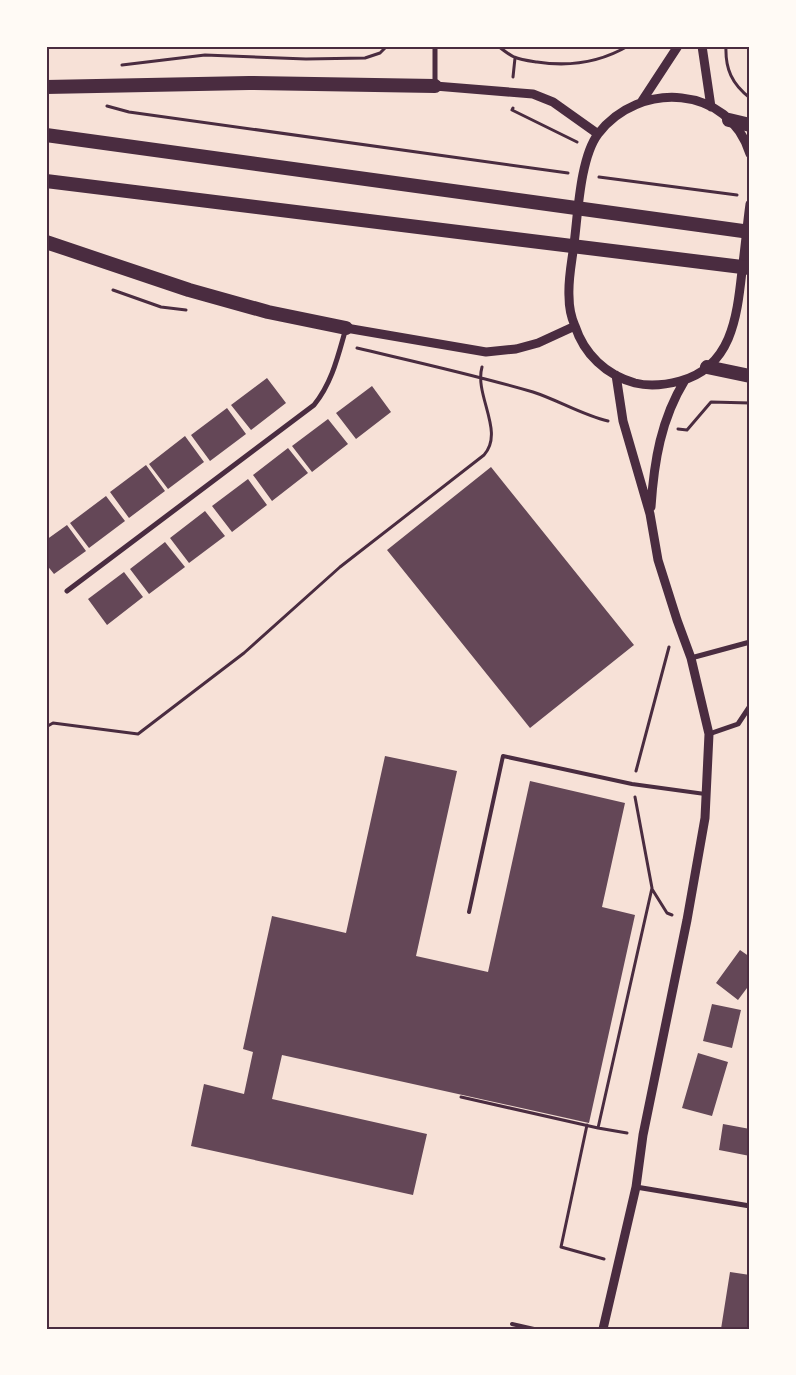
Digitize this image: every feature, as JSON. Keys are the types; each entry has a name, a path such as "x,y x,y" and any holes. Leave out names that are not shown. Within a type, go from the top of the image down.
{"highway":[{"path":"46,87 250,83 435,86"},
{"path":"729,120 750,125"},
{"path":"46,135 507,197 750,232"},
{"path":"46,180 750,268"},
{"path":"46,242 189,290 268,312 346,328"},
{"path":"707,367 750,376"}],"street":[{"path":"435,46 435,86 533,94 553,102 598,134"},
{"path":"642,101 678,46"},
{"path":"702,46 710,107"},
{"path":"750,154 737,129 729,120 697,101 670,97 642,101 616,115 598,134 590,149 583,179 569,282 569,296 575,326 582,343 592,357 616,376 634,382 655,385 685,380 707,367 725,346 736,318 750,204"},
{"path":"67,591 314,405 325,392 332,377 346,328 486,352 516,349 538,343 575,326"},
{"path":"602,1329 636,1187 644,1135 687,920 705,818 709,734 691,658 658,560 650,514 623,421 616,376"},
{"path":"650,514 653,473 663,427 676,395 685,380"},
{"path":"691,658 750,642"},
{"path":"709,734 738,724 750,706"},
{"path":"636,1187 750,1206"}],"lane":[{"path":"469,912 503,756 632,784 706,794"},
{"path":"512,1324 534,1329"}],"path":[{"path":"118,66 205,55 306,59 365,58 380,53 386,46"},
{"path":"498,46 515,58 550,64 572,65 612,55 628,46"},
{"path":"726,46 728,71 733,82 750,98"},
{"path":"130,112 574,173"},
{"path":"594,176 740,195"},
{"path":"46,727 53,723 138,734 244,653 340,567 489,450 493,435 479,377 534,393 611,422"},
{"path":"677,620 632,784 652,888 666,913 687,920"},
{"path":"598,1128 652,888"},
{"path":"461,1097 598,1128 644,1135"},
{"path":"587,1125 561,1247 619,1264"}],"building":[{"path":"267,378 286,403 251,430 231,405"},
{"path":"372,386 391,412 356,439 336,413"},
{"path":"227,408 246,434 210,461 191,435"},
{"path":"328,419 348,444 312,472 292,446"},
{"path":"185,436 204,462 168,489 149,464"},
{"path":"288,448 308,473 272,501 253,475"},
{"path":"146,465 165,491 129,518 110,492"},
{"path":"491,467 634,645 530,728 387,550"},
{"path":"248,479 267,505 232,532 212,506"},
{"path":"106,496 125,521 89,548 70,523"},
{"path":"205,511 225,536 189,563 170,538"},
{"path":"67,525 86,551 54,574 46,564 46,540"},
{"path":"165,542 185,567 149,594 130,569"},
{"path":"124,572 143,597 107,625 88,599"},
{"path":"385,756 457,771 416,956 488,972 530,781 625,803 602,907 635,915 589,1123 282,1055 272,1099 427,1134 413,1195 191,1146 204,1084 244,1094 253,1052 243,1049 272,916 346,933"},
{"path":"740,950 750,957 750,984 738,1000 716,983"},
{"path":"712,1004 741,1010 732,1048 703,1041"},
{"path":"698,1053 728,1062 712,1116 682,1108"},
{"path":"723,1124 750,1129 750,1156 719,1150"},
{"path":"730,1272 750,1275 750,1329 721,1329"}]}
